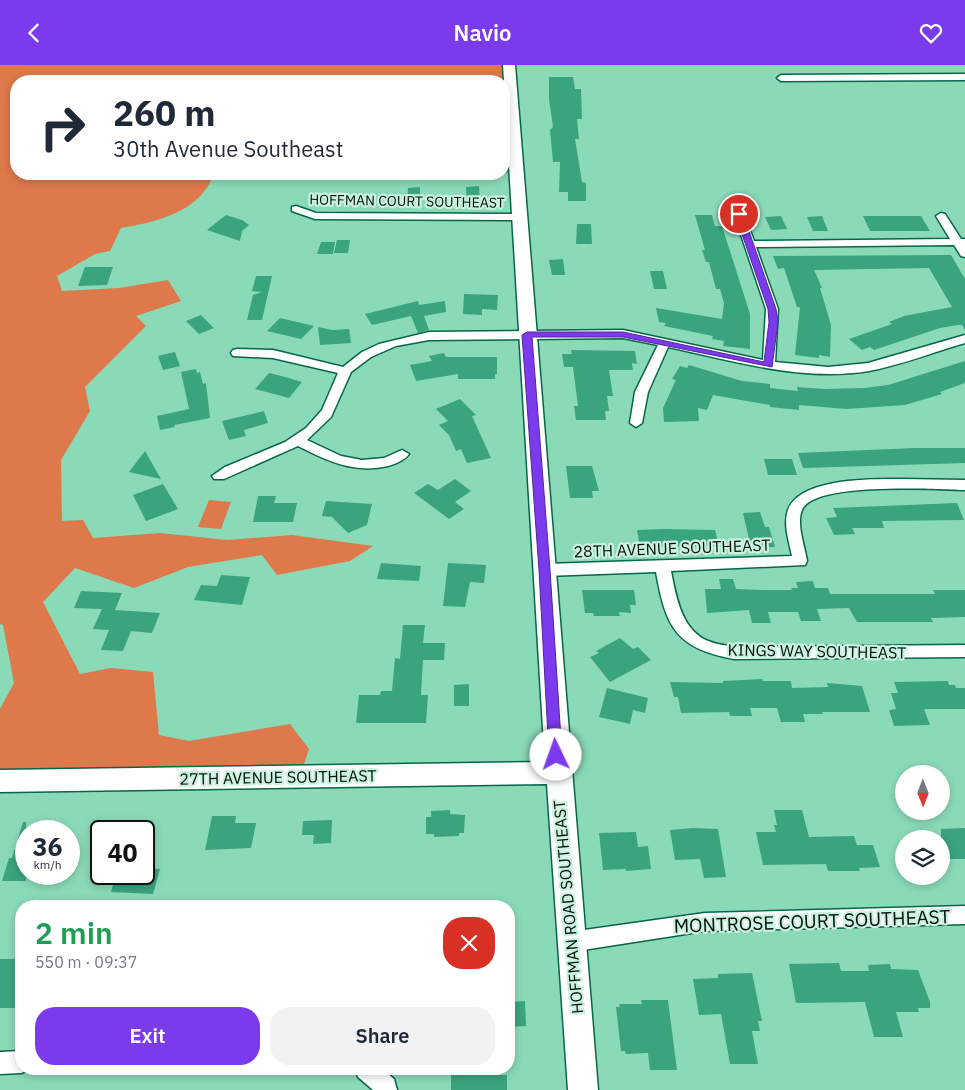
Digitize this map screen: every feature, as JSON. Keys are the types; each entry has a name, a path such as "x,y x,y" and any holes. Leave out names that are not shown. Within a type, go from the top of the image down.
{"street":[{"path":"849,65 856,77"},
{"path":"781,77 965,77"},
{"name":"HOFFMAN ROAD SOUTHEAST","path":"510,79 545,570 557,773 583,1090"},
{"name":"HOFFMAN COURT SOUTHEAST","path":"296,209 315,216 520,217"},
{"path":"739,214 772,309 773,322 768,365"},
{"path":"941,216 961,242 965,254"},
{"path":"751,244 961,242"},
{"path":"219,476 241,464 298,441 320,424 329,412 345,371 374,349 403,340 429,336 623,334 768,365 809,371 852,370 890,362 965,339"},
{"path":"636,423 635,411 641,393 665,342"},
{"path":"237,353 273,354 345,371"},
{"path":"298,441 339,462 372,466 394,459 402,454"},
{"name":"28TH AVENUE SOUTHEAST","path":"545,570 800,561 794,515 799,502 817,492 848,486 965,485"},
{"name":"KINGS WAY SOUTHEAST","path":"663,567 669,600 682,630 704,647 734,653 965,651"},
{"name":"27TH AVENUE SOUTHEAST","path":"0,781 557,773"},
{"name":"MONTROSE COURT SOUTHEAST","path":"570,942 706,921 965,915"},
{"path":"0,1063 15,1062"},
{"path":"373,1075 386,1087 386,1090"}],"shaded area":[{"path":"0,65 509,65 510,75 10,75 10,180 211,180 199,198 188,206 163,218 121,228 110,251 95,254 57,276 62,291 119,288 168,280 181,301 136,316 146,326 85,387 90,411 61,460 62,521 83,520 93,538 160,533 227,540 292,535 373,546 350,561 277,575 262,555 188,567 134,588 75,568 43,602 80,674 111,668 153,672 159,735 189,741 290,724 309,749 300,776 0,781 0,709 14,683 3,625 0,624"},
{"path":"510,79 517,177 510,174"},
{"path":"209,500 231,502 221,529 198,527"}],"building":[{"path":"549,77 573,77 575,89 581,89 582,119 577,119 579,139 575,139 582,182 586,183 586,201 568,201 568,192 559,192 560,162 553,162 550,130 553,127 549,99"},
{"path":"479,186 480,203 467,203 466,187"},
{"path":"420,187 420,203 407,203 408,188"},
{"path":"226,215 242,220 249,225 242,231 240,241 207,230"},
{"path":"695,215 712,215 715,226 722,226 750,314 750,349 723,346 724,341 712,339 713,336 664,326 666,323 659,322 656,308 722,319 724,303 720,289 716,289 709,262 706,262 702,250 705,250"},
{"path":"781,216 787,229 771,230 765,217"},
{"path":"822,216 828,231 813,231 807,217"},
{"path":"863,216 921,216 930,231 870,231"},
{"path":"577,224 591,224 592,244 576,244"},
{"path":"337,240 350,240 348,253 334,253"},
{"path":"321,242 335,242 333,254 317,254"},
{"path":"951,255 965,279 965,330 962,325 940,328 874,350 870,347 862,350 849,339 892,324 889,322 904,316 952,307 929,268 814,270 822,288 820,288 831,325 830,357 819,355 819,358 795,355 800,307 797,307 784,268 778,269 773,256"},
{"path":"563,259 565,275 552,275 549,260"},
{"path":"85,267 113,267 107,285 78,286"},
{"path":"650,271 663,271 667,289 654,289"},
{"path":"256,276 272,276 262,320 247,320 253,295 262,292 252,291"},
{"path":"464,294 498,295 497,310 482,309 482,315 463,314"},
{"path":"418,301 419,305 445,301 446,312 424,316 429,330 418,333 411,316 372,325 365,314"},
{"path":"201,315 214,328 199,334 186,321"},
{"path":"280,318 314,326 301,339 267,331"},
{"path":"318,327 332,330 349,329 351,343 320,345"},
{"path":"571,350 635,351 637,364 632,363 633,370 609,370 613,396 607,396 609,411 605,411 606,420 576,420 574,406 578,406 573,367 564,367 562,354 572,354"},
{"path":"175,352 180,366 163,370 158,356"},
{"path":"444,353 446,357 497,357 497,374 495,374 495,379 458,379 458,374 416,381 410,365 432,361 429,356"},
{"path":"965,361 965,383 940,392 942,394 905,405 846,409 799,405 799,410 770,407 770,405 713,395 707,410 698,408 699,421 664,422 663,408 676,380 672,379 680,366 687,368 689,365 742,381 770,384 770,388 798,391 797,387 825,389 888,385"},
{"path":"196,369 197,373 200,372 203,384 206,383 210,418 174,425 175,427 160,430 157,416 189,409 181,372"},
{"path":"269,373 302,382 289,398 255,389"},
{"path":"460,399 476,415 472,416 491,458 467,463 461,449 456,451 449,435 439,425 448,421 436,409"},
{"path":"264,411 268,423 244,430 246,436 229,440 222,421"},
{"path":"965,448 965,463 803,468 798,453"},
{"path":"145,451 161,479 129,472"},
{"path":"764,459 792,459 797,475 768,475"},
{"path":"566,466 592,466 599,491 592,491 593,498 570,498"},
{"path":"455,479 471,491 455,502 464,509 449,519 414,493 428,484 438,490"},
{"path":"163,484 178,509 146,521 133,495"},
{"path":"258,496 276,496 274,503 297,503 293,522 253,522"},
{"path":"326,501 372,504 367,525 348,533 332,517 322,516"},
{"path":"957,503 964,520 882,521 884,528 852,528 855,534 834,535 826,518 837,517 833,508"},
{"path":"760,512 765,527 769,527 775,547 751,548 743,513"},
{"path":"637,530 715,530 719,546 640,547"},
{"path":"381,563 421,566 419,581 377,579"},
{"path":"448,563 486,565 484,583 470,582 465,607 443,606"},
{"path":"221,575 250,577 242,605 194,600 201,585 217,586"},
{"path":"719,579 733,579 736,589 763,590 792,590 791,588 798,588 796,582 813,581 815,588 828,588 830,594 935,594 933,590 965,590 965,617 931,618 933,622 857,622 849,608 817,609 821,621 801,621 798,612 768,612 771,623 752,623 749,610 707,613 705,589 721,589"},
{"path":"582,590 634,590 636,605 630,605 631,613 619,612 620,616 594,616 593,613 585,613"},
{"path":"81,591 122,593 115,610 160,613 152,633 131,631 123,651 101,650 109,630 93,629 102,609 74,608"},
{"path":"403,625 425,625 423,643 445,643 444,660 423,660 421,695 428,695 426,723 356,723 359,695 380,695 381,691 392,691 395,658 400,659"},
{"path":"620,638 633,649 638,647 651,660 610,682 590,657 599,653 596,651"},
{"path":"762,679 763,681 791,681 792,688 828,687 827,683 862,686 870,712 803,714 805,722 781,722 777,708 750,708 752,716 730,716 729,712 681,713 678,697 674,697 670,682 723,683 723,681"},
{"path":"948,681 949,685 955,685 956,688 965,688 965,709 924,709 930,725 894,726 889,710 896,709 891,693 898,693 894,682"},
{"path":"469,684 469,706 454,706 454,685"},
{"path":"607,688 648,698 645,713 633,710 630,724 599,717"},
{"path":"450,810 450,814 465,815 464,833 459,833 459,836 434,837 434,834 426,834 426,817 431,817 431,811"},
{"path":"774,810 802,810 809,837 854,836 857,845 873,845 880,867 859,868 860,871 828,871 826,864 763,865 756,832 776,832 774,825 777,825"},
{"path":"212,816 236,816 235,823 256,823 251,848 205,850"},
{"path":"332,820 331,843 313,844 314,835 302,835 303,821"},
{"path":"693,828 718,829 726,877 704,878 700,859 675,860 670,830"},
{"path":"965,828 965,859 950,859 950,830 941,829"},
{"path":"636,832 638,847 648,846 651,869 603,870 599,833"},
{"path":"15,848 15,881 2,881 9,858 12,858"},
{"path":"155,869 160,869 153,894 111,892 113,885 155,885"},
{"path":"0,959 15,959 15,1008 0,1008"},
{"path":"839,963 841,971 869,971 868,965 890,964 891,969 918,970 930,1002 930,1008 918,1008 919,1012 896,1012 903,1037 874,1037 865,1002 796,1003 789,964"},
{"path":"752,973 762,1021 758,1021 760,1031 752,1031 758,1064 730,1064 721,1014 699,1015 693,979 718,978 718,974"},
{"path":"641,1000 668,1000 677,1070 650,1070 648,1053 626,1054 625,1051 621,1051 616,1007 620,1007 619,1004 642,1004"},
{"path":"525,1001 526,1026 515,1027 515,1002"},
{"path":"451,1075 507,1075 507,1090 451,1090"}],"route":[{"path":"556,755 545,570 527,335 623,334 768,365 773,322 772,309 739,214"}]}
